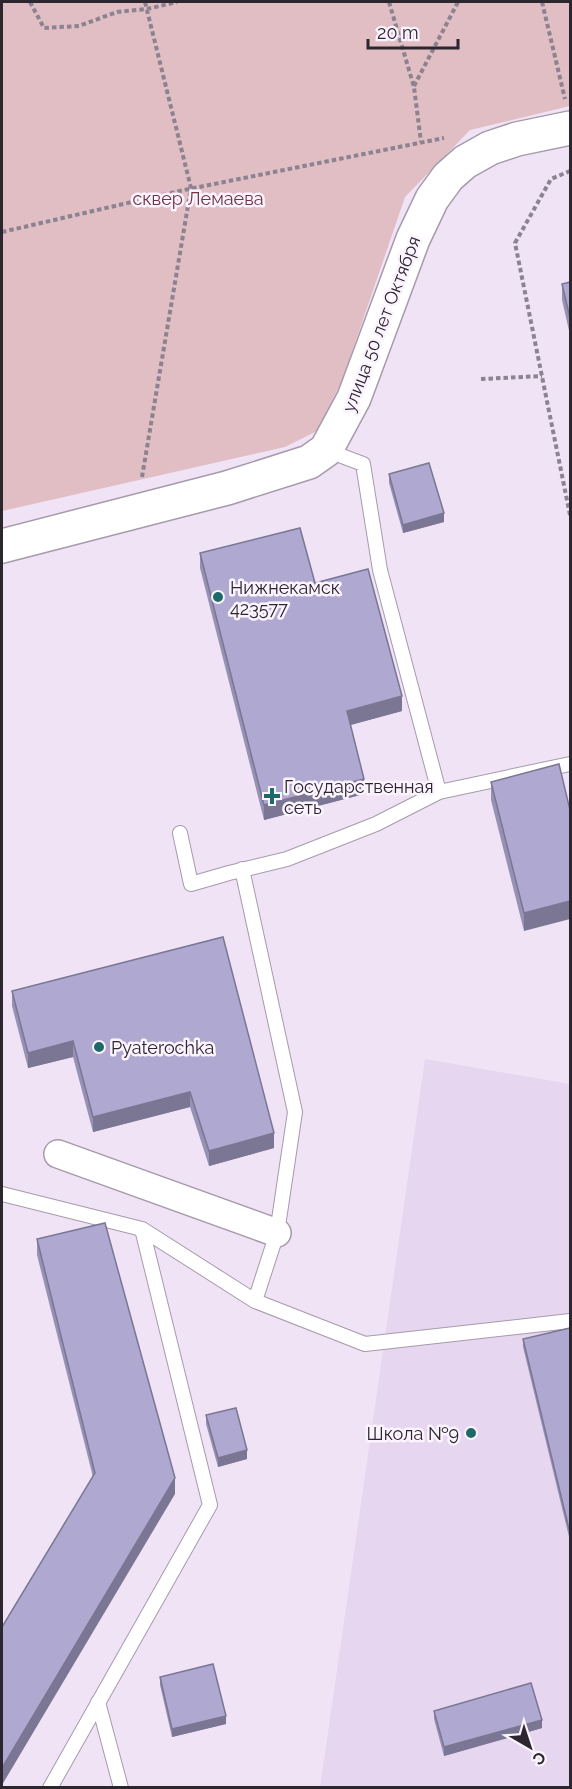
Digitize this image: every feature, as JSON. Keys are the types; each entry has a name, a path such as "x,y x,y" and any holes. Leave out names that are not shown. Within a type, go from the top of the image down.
{"street":[{"name":"улица 50 лет Октября","path":"326,450 354,398 413,239 432,200 448,177 465,162 490,148 517,140 568,114"},
{"path":"2,546 227,488 309,462 326,450"},
{"path":"58,1154 277,1233"}],"lane":[{"path":"326,450 363,464 380,570 439,792"},
{"path":"180,833 191,884 287,859 376,824 439,792 570,764"},
{"path":"242,869 295,1112 277,1233 255,1301"},
{"path":"2,1194 142,1229 255,1301 365,1344 570,1321"},
{"path":"50,1788 210,1505 142,1229"},
{"path":"98,1702 121,1788"}],"path":[{"path":"30,2 44,28 79,26 117,12 147,9 177,2"},
{"path":"142,478 191,188 145,2"},
{"path":"388,2 414,87 421,142"},
{"path":"414,87 458,2"},
{"path":"542,2 568,114"},
{"path":"2,232 191,188 455,135"},
{"path":"570,171 551,179 515,243 570,515"},
{"path":"480,379 542,376"}],"shaded area":[{"name":"Школа №9","path":"425,1059 570,1084 570,1787 320,1788"}],"green space":[{"name":"сквер Лемаева","path":"2,2 570,2 570,106 470,130 405,197 342,381 317,431 285,447 2,511"}],"building":[{"path":"570,282 570,318 562,284"},
{"path":"429,463 444,513 403,525 389,474"},
{"path":"300,528 315,583 368,569 402,696 347,711 364,779 264,805 200,553"},
{"path":"559,764 570,810 570,901 524,913 491,782"},
{"name":"Pyaterochka","path":"223,937 274,1133 209,1151 190,1092 93,1117 73,1041 28,1053 12,991"},
{"path":"105,1223 175,1478 2,1768 2,1627 95,1473 37,1239"},
{"path":"570,1328 570,1533 523,1339"},
{"path":"236,1408 247,1450 218,1458 206,1415"},
{"path":"213,1664 226,1716 172,1729 160,1677"},
{"path":"531,1683 542,1720 444,1747 434,1711"}],"place":[{"name":"Нижнекамск 423577","path":"218,597"},
{"name":"Государственная сеть","path":"272,796"},
{"name":"Pyaterochka","path":"99,1047"},
{"name":"Школа №9","path":"471,1433"}]}
